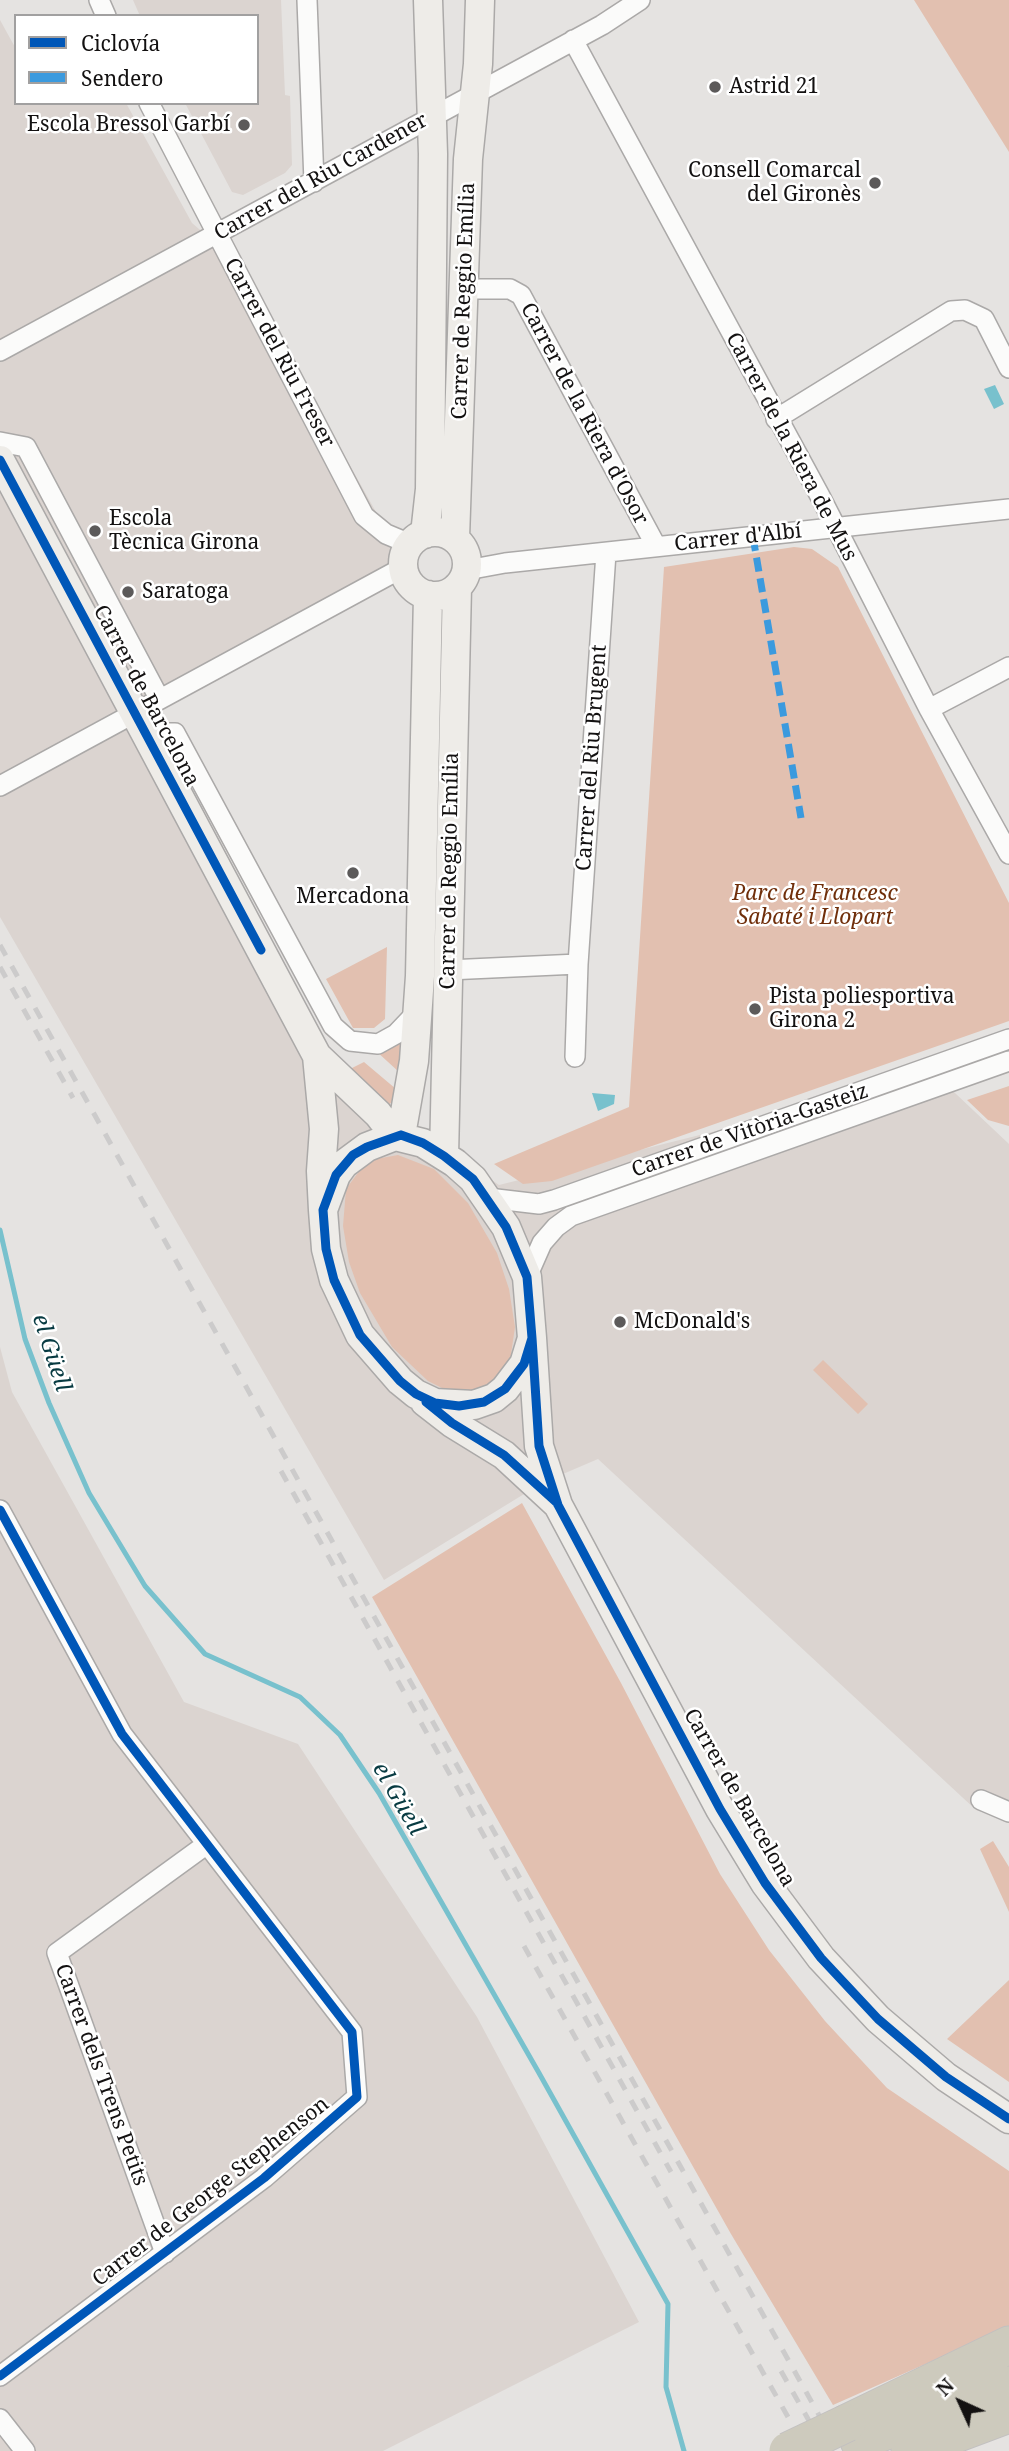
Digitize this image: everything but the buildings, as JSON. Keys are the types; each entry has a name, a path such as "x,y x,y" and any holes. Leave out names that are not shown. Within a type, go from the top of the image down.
{"highway":[{"path":"847,2438 1009,2345"},
{"path":"788,2451 1008,2395"},
{"path":"910,2451 1008,2395"}],"main road":[{"name":"Carrer de Reggio Emília","path":"412,549 430,489 433,155 428,0"},
{"name":"Carrer de Reggio Emília","path":"455,538 476,289 468,159 477,78 480,0"},
{"name":"Carrer de Barcelona","path":"0,460 315,1051 379,1114 400,1129"},
{"path":"440,532 455,538 466,552 462,578 446,594 428,595 412,587 412,549 440,532"},
{"name":"Carrer de Reggio Emília","path":"444,1156 447,970 462,578"},
{"name":"Carrer de Reggio Emília","path":"400,1129 414,1061 417,1012 428,595"},
{"name":"Carrer de Barcelona","path":"315,1051 324,1129 321,1171 323,1210"},
{"path":"400,1129 444,1156 488,1198 506,1227 527,1277 532,1338 524,1364 505,1390 484,1402 459,1406 435,1403 416,1394 378,1359 346,1310 326,1249 323,1210 336,1175 344,1164 367,1147 400,1129"},
{"name":"Carrer de Barcelona","path":"532,1338 540,1446 558,1505 720,1809 789,1918 821,1958 878,2019 946,2077 1009,2119"},
{"name":"Carrer de Barcelona","path":"416,1394 452,1423 505,1455 558,1505"}],"street":[{"path":"307,0 314,182"},
{"name":"Carrer del Riu Cardener","path":"0,351 314,182 431,115 477,78 573,40 640,0"},
{"name":"Carrer de la Riera de Mus","path":"573,40 1009,854"},
{"name":"Carrer del Riu Freser","path":"150,105 364,516 386,534 412,549"},
{"name":"Carrer de la Riera d'Osor","path":"476,289 510,289 521,295 656,546"},
{"path":"776,419 951,311 965,310 984,319 1009,368"},
{"name":"Carrer de Barcelona","path":"0,442 26,447 159,698"},
{"name":"Carrer d'Albí","path":"462,578 656,546 1009,509"},
{"path":"0,786 140,722 159,698 412,549"},
{"name":"Carrer del Riu Brugent","path":"575,1057 578,964 606,553"},
{"path":"929,709 1009,667"},
{"name":"Carrer de Barcelona","path":"140,722 175,733 321,1006 342,1035 368,1045 378,1044 396,1034 417,1012"},
{"path":"447,970 578,964"},
{"name":"Carrer de Barcelona","path":"315,1051 321,1006"},
{"name":"Carrer de Vitòria-Gasteiz","path":"488,1198 539,1204 554,1200 1009,1039"},
{"name":"Carrer de Vitòria-Gasteiz","path":"527,1277 542,1243 556,1227 571,1216 1009,1061"},
{"name":"Carrer de George Stephenson","path":"0,1510 122,1734 352,2032 357,2097 264,2178 0,2376"},
{"path":"981,1800 1009,1812"},
{"name":"Carrer dels Trens Petits","path":"165,2253 57,1953 207,1843"},
{"path":"0,2419 24,2451"}],"shaded area":[{"name":"Escola Bressol Garbí","path":"133,0 281,0 285,95 290,96 292,165 285,173 243,195 232,192 186,105 259,105 259,14 139,14"},
{"path":"0,20 14,45 14,105 127,105 192,223 235,260 395,546 387,578 134,716 320,1062 499,1185 937,1076 1009,1144 1009,1820 976,1810 598,1459 542,1483 384,1580 0,917"},
{"path":"0,1347 12,1392 184,1702 298,1744 477,2017 639,2322 383,2451 0,2451"}],"green space":[{"path":"914,0 1009,0 1009,152"},
{"name":"Parc de Francesc Sabaté i Llopart","path":"794,547 812,549 838,567 1009,903 1009,1021 552,1181 523,1184 494,1164 629,1107 664,567"},
{"path":"387,947 385,1019 374,1028 353,1028 326,979"},
{"path":"403,1039 399,1072 376,1051"},
{"path":"364,1062 396,1089 392,1102 387,1106 348,1070"},
{"path":"1009,1086 1009,1126 988,1120 967,1100"},
{"path":"398,1155 434,1169 468,1203 497,1253 509,1289 515,1327 510,1361 492,1383 476,1390 446,1390 428,1381 392,1347 360,1293 349,1262 343,1226 346,1189 363,1166 376,1159"},
{"path":"823,1360 868,1404 858,1414 813,1370"},
{"path":"522,1503 621,1683 720,1874 769,1950 825,2021 887,2088 1009,2171 1009,2327 833,2405 731,2234 372,1597"},
{"path":"993,1841 1009,1867 1009,1912 980,1849"},
{"path":"1009,1980 1009,2082 947,2039"}],"water":[{"path":"995,385 1004,404 994,409 984,389"},
{"path":"592,1093 615,1095 614,1104 598,1111"}],"waterway":[{"name":"el Güell","path":"0,1230 25,1339 49,1403 89,1493 145,1586 205,1654 300,1697 340,1735 379,1793 539,2073 668,2304 666,2387 684,2451"}],"railway":[{"path":"0,945 839,2451"},
{"path":"0,967 73,1098"},
{"path":"281,1471 671,2172"},
{"path":"524,1946 807,2451"},
{"path":"781,2371 826,2451"}],"marked path":[{"path":"753,537 801,818"}],"cycle path":[{"path":"0,460 261,950"},
{"path":"401,1135 423,1143 473,1179 506,1227 527,1277 532,1338 524,1364 505,1389 484,1402 459,1406 435,1403 416,1394 400,1381 360,1335 334,1280 326,1249 323,1210 336,1175 353,1155 401,1135"},
{"path":"532,1338 539,1446 558,1505 720,1809 765,1883 821,1958 878,2019 946,2077 1009,2119"},
{"path":"426,1402 452,1423 504,1455 556,1502"},
{"path":"0,1510 122,1734 352,2032 357,2097 264,2178 0,2376"}],"place":[{"name":"Astrid 21","path":"715,87"},
{"name":"Escola Bressol Garbí","path":"244,125"},
{"name":"Consell Comarcal del Gironès","path":"875,183"},
{"name":"Escola Tècnica Girona","path":"95,531"},
{"name":"Saratoga","path":"128,592"},
{"name":"Mercadona","path":"353,873"},
{"name":"Pista poliesportiva Girona 2","path":"755,1009"},
{"name":"McDonald's","path":"620,1322"}]}
